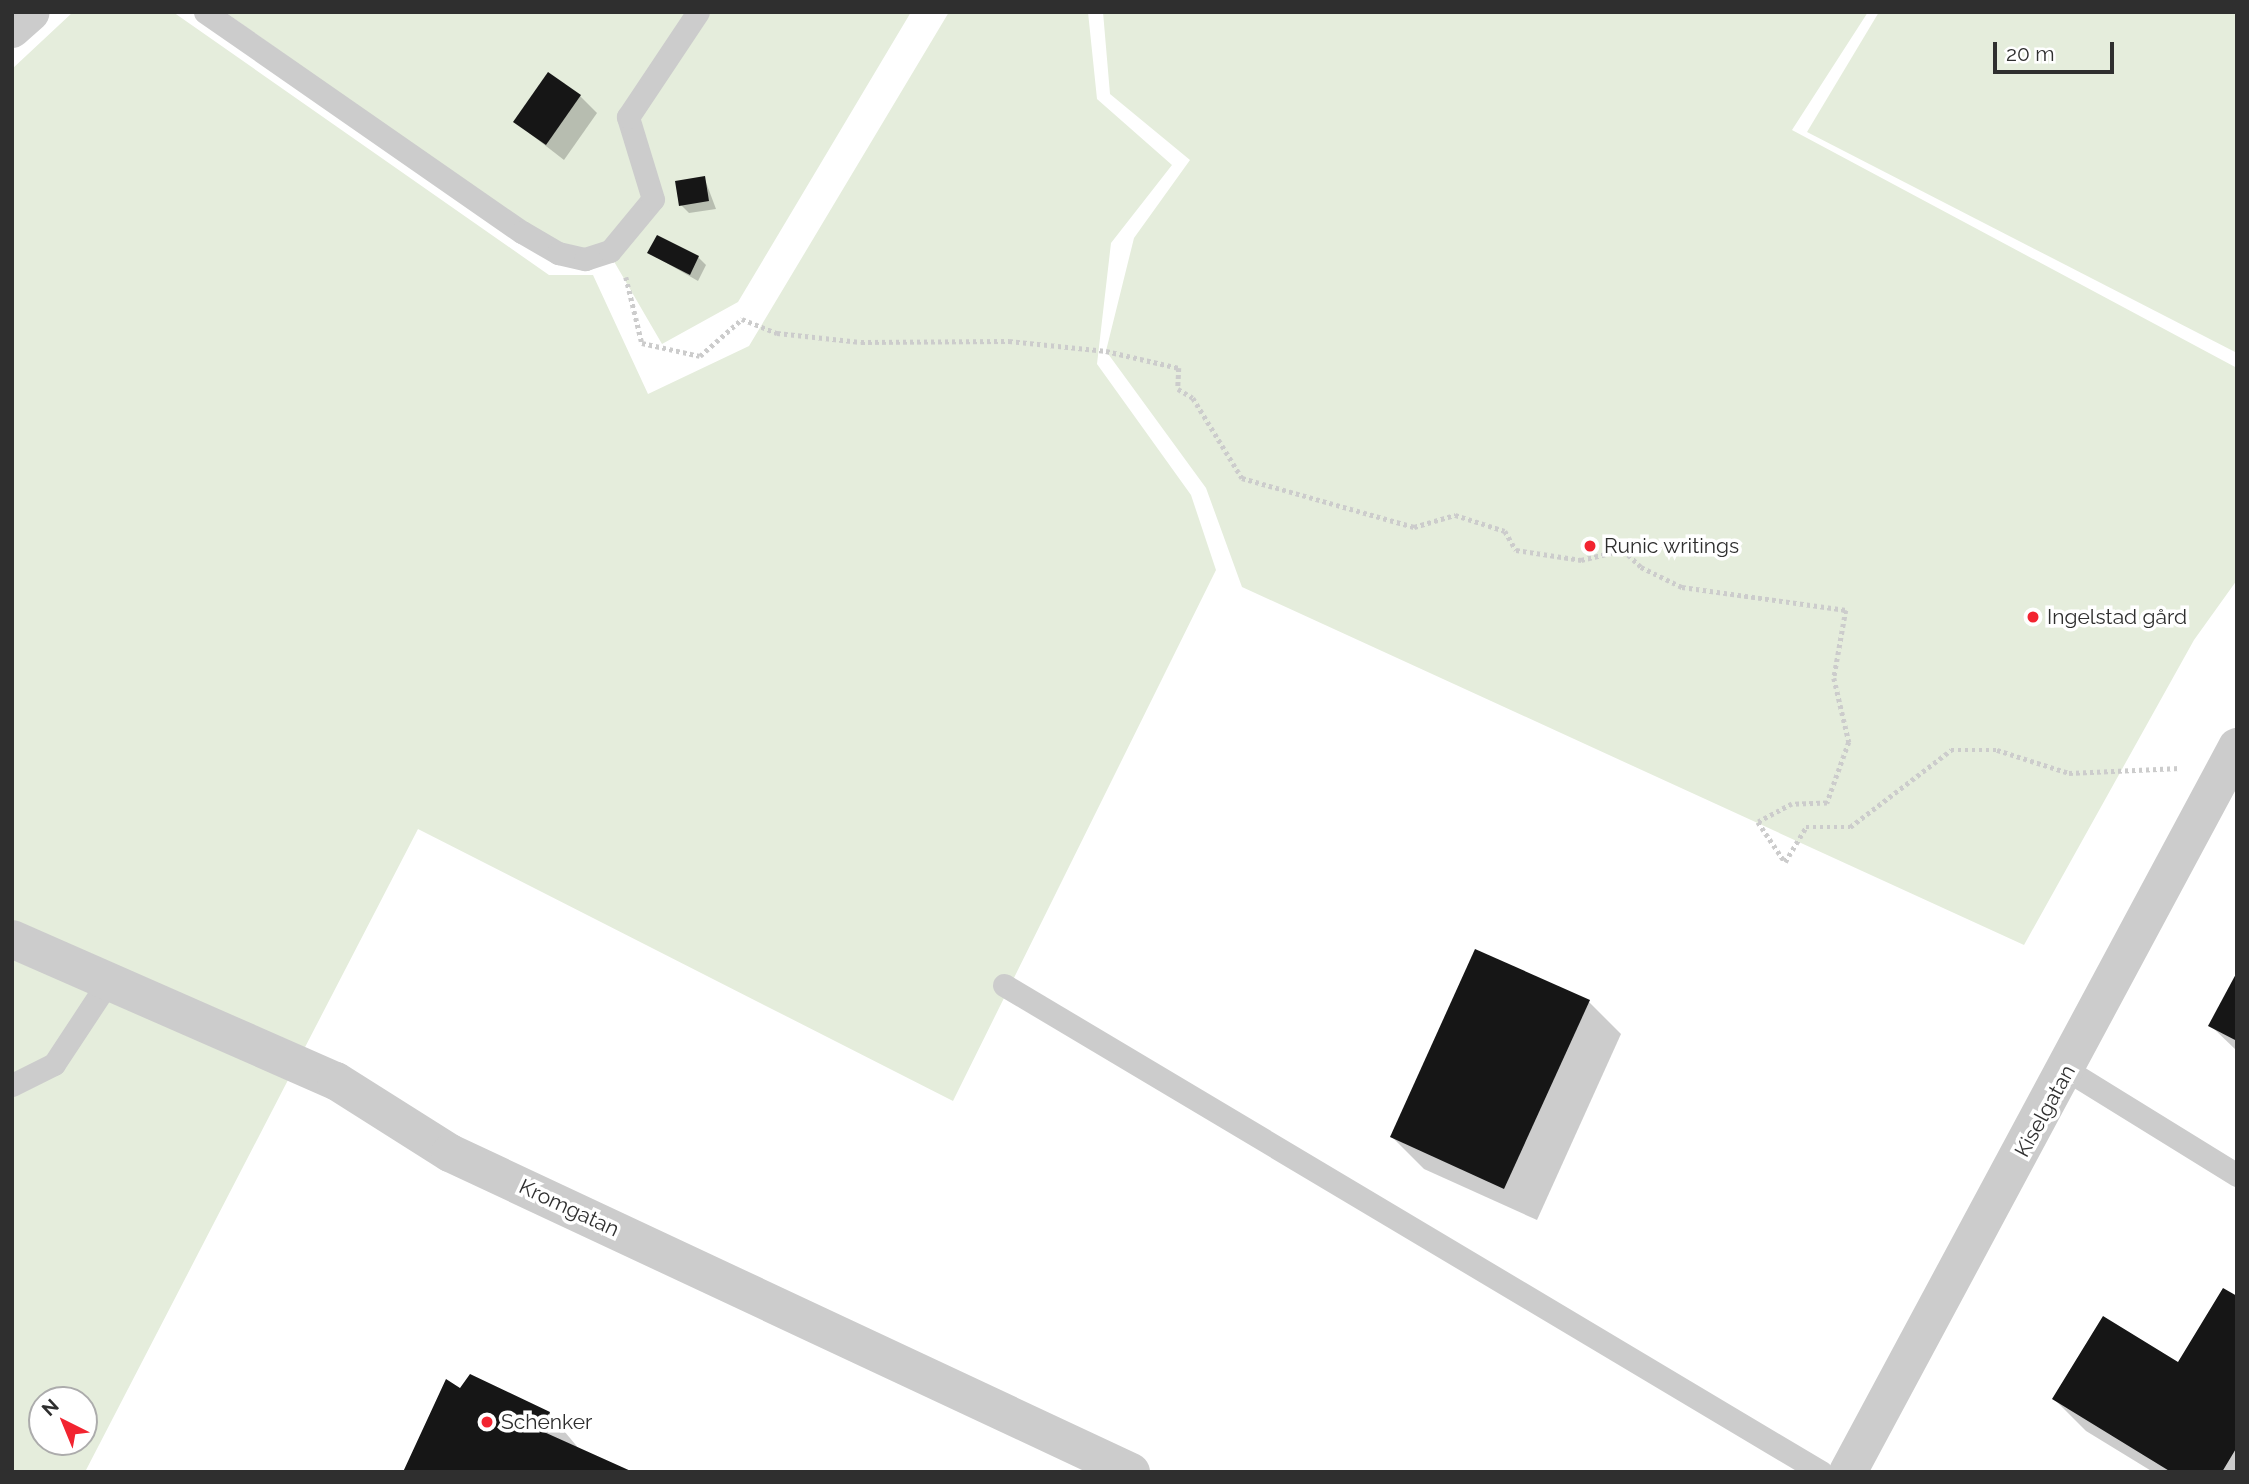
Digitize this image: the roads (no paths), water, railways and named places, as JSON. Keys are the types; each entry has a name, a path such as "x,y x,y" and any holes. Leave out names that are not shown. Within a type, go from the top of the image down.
{"street":[{"path":"12,29 31,12"},
{"name":"Kiselgatan","path":"1847,1472 2067,1070 2237,747"},
{"name":"Kromgatan","path":"12,939 336,1081 450,1153 1131,1472"}],"lane":[{"path":"205,12 558,253 585,258 618,244 653,199 628,117 698,12"},
{"path":"12,1085 54,1064 108,982"},
{"path":"1004,985 1821,1472"},
{"path":"2067,1070 2237,1175"}],"place":[{"name":"Runic writings","path":"1590,546"},
{"name":"Ingelstad gård","path":"2033,617"},
{"name":"Schenker","path":"487,1422"}]}
